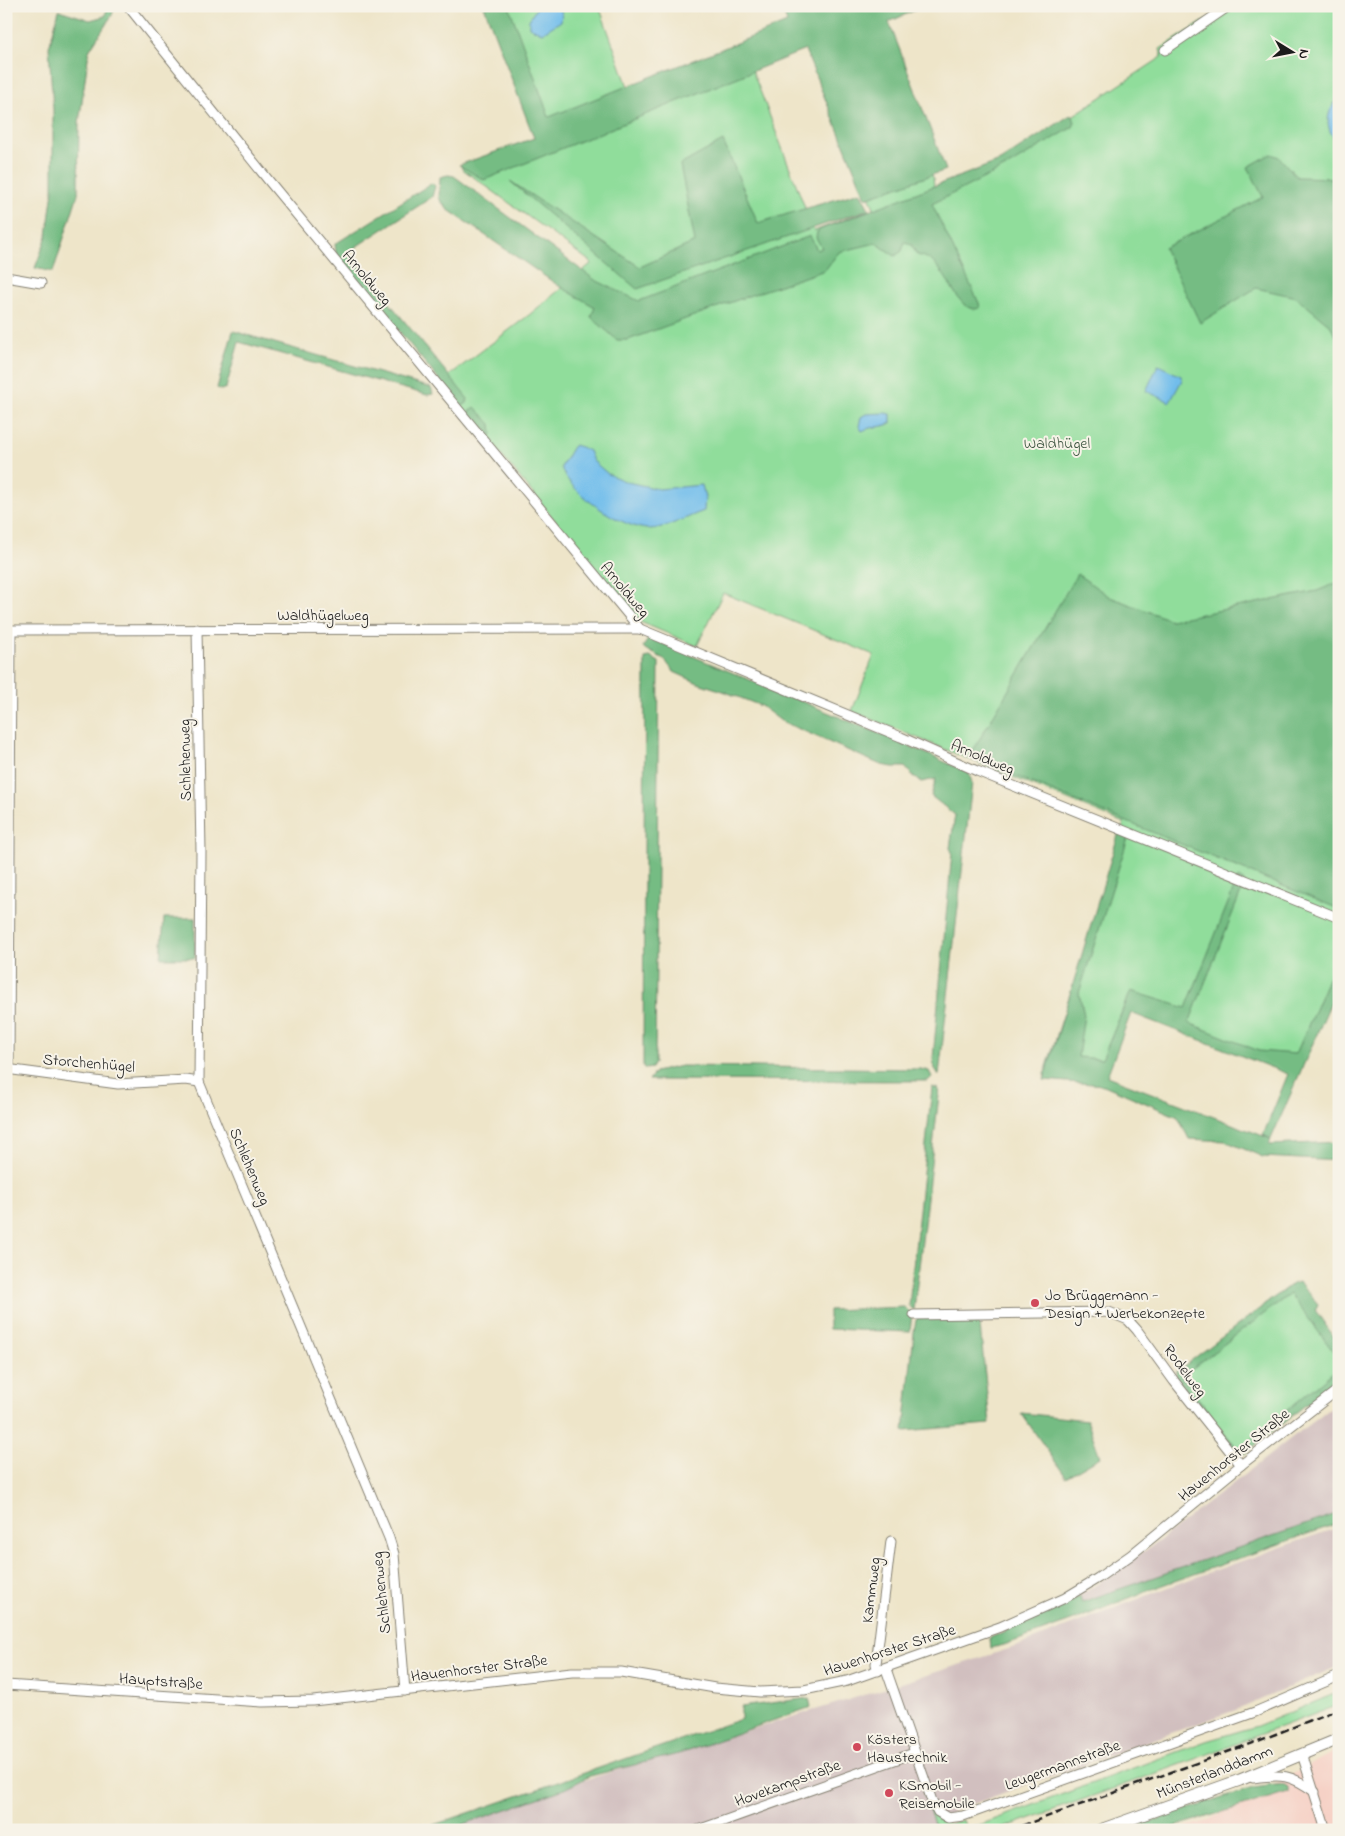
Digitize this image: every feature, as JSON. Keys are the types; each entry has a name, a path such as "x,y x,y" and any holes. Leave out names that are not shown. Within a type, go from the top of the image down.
{"main road":[{"name":"Münsterlanddamm","path":"1100,1830 1240,1780 1339,1739"}],"street":[{"name":"Arnoldweg","path":"128,6 269,181 640,629 986,774 1339,918"},
{"path":"1164,50 1229,6"},
{"path":"6,277 40,283"},
{"name":"Schlehenweg","path":"197,629 200,852 199,1082 389,1538 394,1554 405,1691"},
{"name":"Waldhügelweg","path":"8,630 640,629"},
{"path":"8,630 8,1069"},
{"name":"Storchenhügel","path":"8,1069 118,1084 186,1080 199,1082"},
{"name":"Rodelweg","path":"914,1315 1109,1312 1128,1320 1241,1465"},
{"name":"Hauenhorster Straße","path":"313,1701 572,1672 621,1672 715,1688 760,1692 804,1690 847,1681 1000,1627 1065,1598 1131,1555 1241,1465 1339,1389"},
{"name":"Kammweg","path":"882,1670 876,1664 891,1541"},
{"name":"Leugermannstraße","path":"882,1670 935,1807 942,1816 948,1818 954,1818 1255,1712 1339,1676"},
{"name":"Hauptstraße","path":"6,1685 262,1702 313,1701"},
{"name":"Hovekampstraße","path":"698,1830 914,1753"},
{"path":"1302,1754 1326,1830"},
{"path":"1240,1780 1272,1776 1289,1777 1302,1782 1315,1792"}],"shaded area":[{"path":"1339,1401 1339,1513 1082,1602 1080,1596 1159,1541"},
{"path":"1339,1527 1339,1666 1244,1707 953,1811 932,1830 437,1830 529,1797 1015,1647 1182,1582"},
{"path":"1339,1749 1339,1830 1176,1830 1207,1821"}],"green space":[{"path":"108,6 115,6 112,15 89,51 79,123 78,194 53,272 35,268 47,236 53,190 53,110 49,47 59,10 90,20 105,16"},
{"path":"484,6 509,6 549,117 787,23 782,6 924,6 889,22 946,170 866,198 805,50 484,180 459,165 534,138"},
{"name":"Waldhügel","path":"501,6 599,6 635,106 749,62 814,231 874,208 811,40 876,15 933,177 934,186 998,165 1162,57 1160,49 1228,6 1339,6 1339,955 1290,1069 1177,1020 1126,1001 1095,1080 1044,1076 1124,823 852,711 874,655 723,593 697,646 638,621 445,387 442,381 529,315 592,263 461,168 548,136"},
{"path":"1072,114 1075,122 1073,127 1008,166 932,204 980,308 971,308 964,304 937,266 928,259 917,255 911,244 905,242 902,251 895,256 876,243 839,252 825,270 628,340 617,340 591,317 595,307 559,286 447,209 439,198 440,177 454,176 595,280 639,301 810,236 817,250 822,248 816,238 817,232 821,229 1000,161"},
{"path":"723,141 758,223 860,192 869,209 637,289 510,181 640,267 695,242 680,165"},
{"path":"1271,154 1279,157 1297,177 1339,178 1339,341 1330,325 1296,297 1256,288 1200,323 1164,248 1263,197 1248,167"},
{"path":"432,183 435,186 432,197 348,252 468,399 467,403 461,407 336,254 335,244"},
{"path":"233,331 431,388 433,394 427,395 239,342 226,388 221,390 217,388"},
{"path":"475,407 491,424 492,434 488,440 467,414"},
{"path":"1077,574 1110,597 1171,620 1317,591 1339,582 1339,909 969,757"},
{"path":"649,638 914,748 969,773 972,783 939,1075 934,1067 933,1058 952,852 950,848 955,815 931,796 936,779 921,782 905,767 881,765 781,721 761,706 698,683 674,672 664,659 643,647"},
{"path":"650,657 659,662 655,1063 652,1068 645,1069 643,1067 645,658"},
{"path":"1119,832 1129,835 1079,993 1084,1015 1078,1057 1102,1059 1131,991 1186,1008 1238,878 1245,882 1189,1023 1259,1051 1296,1054 1339,953 1339,984 1269,1145 1339,1142 1339,1161 1263,1157 1225,1141 1189,1139 1178,1117 1104,1085 1044,1080","holes":["1131,1013 1288,1074 1263,1135 1271,1139 1107,1076"]},
{"path":"164,918 195,918 195,958 161,958"},
{"path":"681,1066 920,1069 929,1071 932,1077 928,1081 649,1080 655,1072"},
{"path":"932,1087 938,1089 939,1095 914,1310 909,1306"},
{"path":"1299,1282 1318,1304 1315,1310 1339,1344 1339,1359 1290,1294 1181,1377 1213,1417 1210,1419 1176,1378 1176,1372 1292,1284"},
{"path":"1290,1285 1339,1348 1339,1376 1240,1453 1177,1374"},
{"path":"904,1307 912,1314 910,1332 829,1329 829,1310"},
{"path":"919,1316 979,1316 990,1424 904,1431 914,1332 916,1320"},
{"path":"1339,1367 1339,1378 1246,1453 1236,1454 1219,1433 1220,1427 1239,1450"},
{"path":"1021,1413 1087,1420 1100,1457 1066,1477"},
{"path":"1339,1513 1339,1523 1149,1590 1074,1620 991,1648 990,1638 1080,1596 1082,1602"},
{"path":"1339,1692 1339,1705 1179,1765 998,1830 966,1830 1206,1741 1257,1726"},
{"path":"809,1698 811,1707 682,1753 590,1776 564,1789 447,1830 419,1830 741,1719 741,1707"},
{"path":"1283,1784 1288,1787 1288,1792 1164,1830 1124,1830 1253,1788"},
{"path":"923,1792 937,1819 949,1824 963,1820 965,1826 954,1830 936,1830"}],"water":[{"path":"559,6 562,13 561,21 542,33 529,27 529,20 537,7"},
{"path":"1339,97 1339,143 1330,132 1328,120 1331,108"},
{"path":"1158,365 1181,376 1182,380 1170,402 1146,391"},
{"path":"866,414 891,414 891,423 862,431 859,426 861,417"},
{"path":"574,445 589,451 593,461 608,474 627,482 659,489 702,485 705,497 704,511 670,525 656,528 649,529 625,523 585,498 566,477 561,467"}],"railway":[{"path":"1010,1830 1258,1741 1339,1709"}],"place":[{"name":"Jo Brüggemann - Design + Werbekonzepte","path":"1035,1303"},
{"name":"Kösters Haustechnik","path":"857,1747"},
{"name":"KSmobil - Reisemobile","path":"889,1793"}]}
